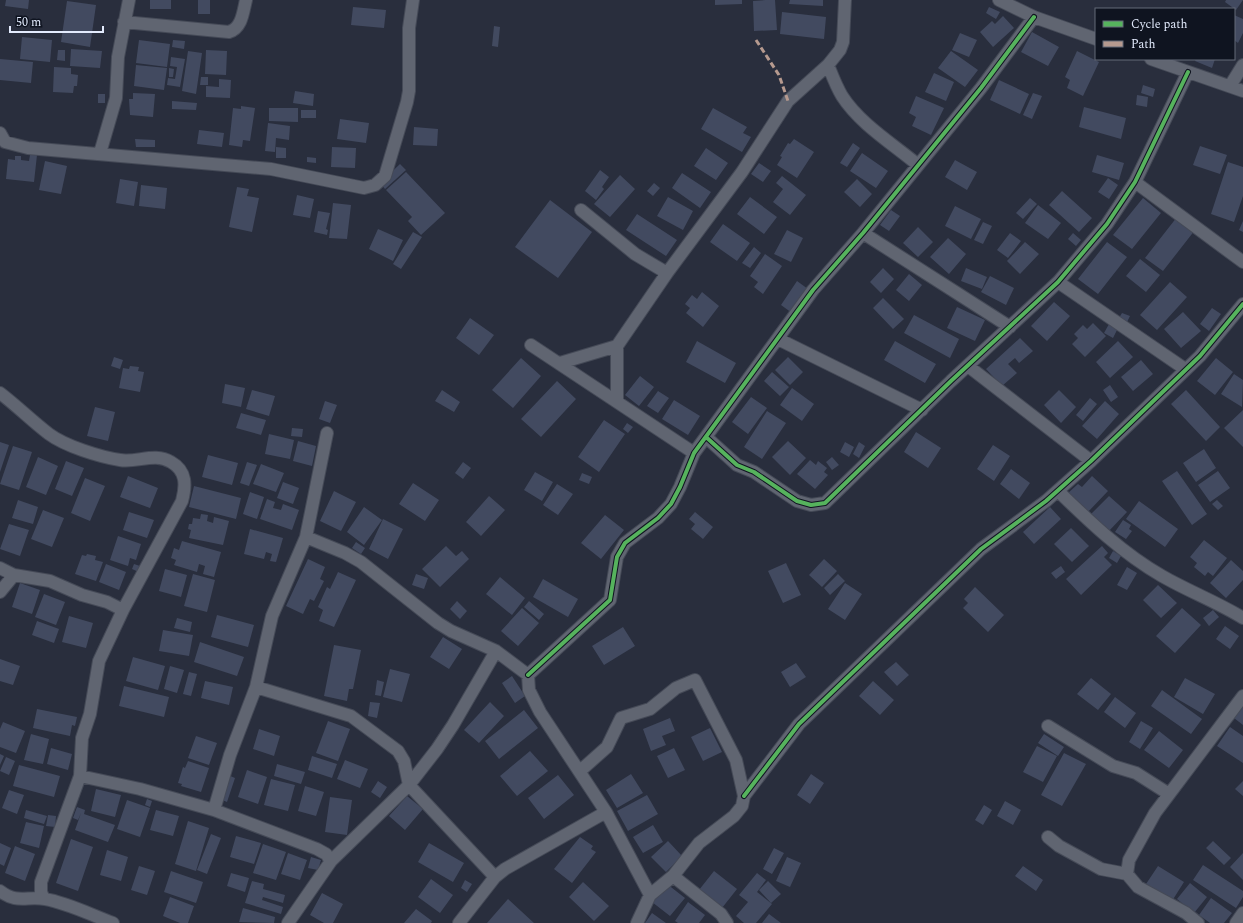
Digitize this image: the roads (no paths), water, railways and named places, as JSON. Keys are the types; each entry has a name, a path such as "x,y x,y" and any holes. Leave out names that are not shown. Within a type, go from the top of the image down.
{"street":[{"path":"100,153 116,98 118,57 128,0"},
{"path":"124,22 229,32 235,30 239,25 246,0"},
{"path":"2,138 28,148 100,153 271,169 364,188 375,185 385,176 407,102 409,91 410,28 413,0"},
{"path":"618,401 617,346 667,273 742,172 788,101 828,65 840,50 843,42 845,0"},
{"path":"1000,0 1034,17 1095,39"},
{"path":"528,675 610,600 620,550 625,543 658,518 671,504 680,488 694,453 813,290 862,233 981,88 1034,17"},
{"path":"1154,60 1243,91"},
{"path":"828,65 843,96 856,112 918,165"},
{"path":"1230,86 1243,65"},
{"path":"706,438 737,464 754,472 797,501 812,505 826,503 968,366 1058,282 1107,224 1135,182 1188,72"},
{"path":"1135,182 1243,262"},
{"path":"581,210 635,254 667,273"},
{"path":"862,233 1010,327"},
{"path":"1058,282 1185,369"},
{"path":"744,796 799,724 981,549 1058,491 1091,461 1200,356 1242,306"},
{"path":"778,339 922,410"},
{"path":"531,345 618,401 694,453"},
{"path":"560,363 617,346"},
{"path":"968,366 1091,461"},
{"path":"0,393 50,435 61,441 102,456 122,460 160,458 172,462 182,472 186,485 182,501 123,610 99,661 90,714 82,738 80,776 41,882 41,892 44,899"},
{"path":"214,810 232,750 256,687 272,616 306,537 327,433"},
{"path":"1058,491 1105,536 1138,560 1161,575 1243,618"},
{"path":"306,537 345,553 361,562 451,631 496,651 528,675 529,690 540,712 606,812 650,895"},
{"path":"0,568 14,575 50,581 78,594 107,602 123,610"},
{"path":"0,592 14,575"},
{"path":"288,923 331,860 409,785 453,725 496,651"},
{"path":"580,771 607,747 621,718 650,709 676,688 695,680 736,760 744,796 742,806 734,816 699,843 673,876 650,895 637,923"},
{"path":"256,687 352,716 398,751 404,761 409,785 495,878"},
{"path":"1127,874 1129,860 1155,814 1243,696"},
{"path":"1048,726 1113,766 1136,773 1169,794"},
{"path":"80,776 140,789 214,810 317,849 326,854 331,860"},
{"path":"460,923 495,878 505,869 606,812"},
{"path":"1048,837 1059,846 1100,869 1127,874 1138,886 1186,913 1198,923"},
{"path":"673,876 721,914 728,923"},
{"path":"0,890 16,900 44,899 88,912 113,923"},
{"path":"1236,923 1243,913"}]}
